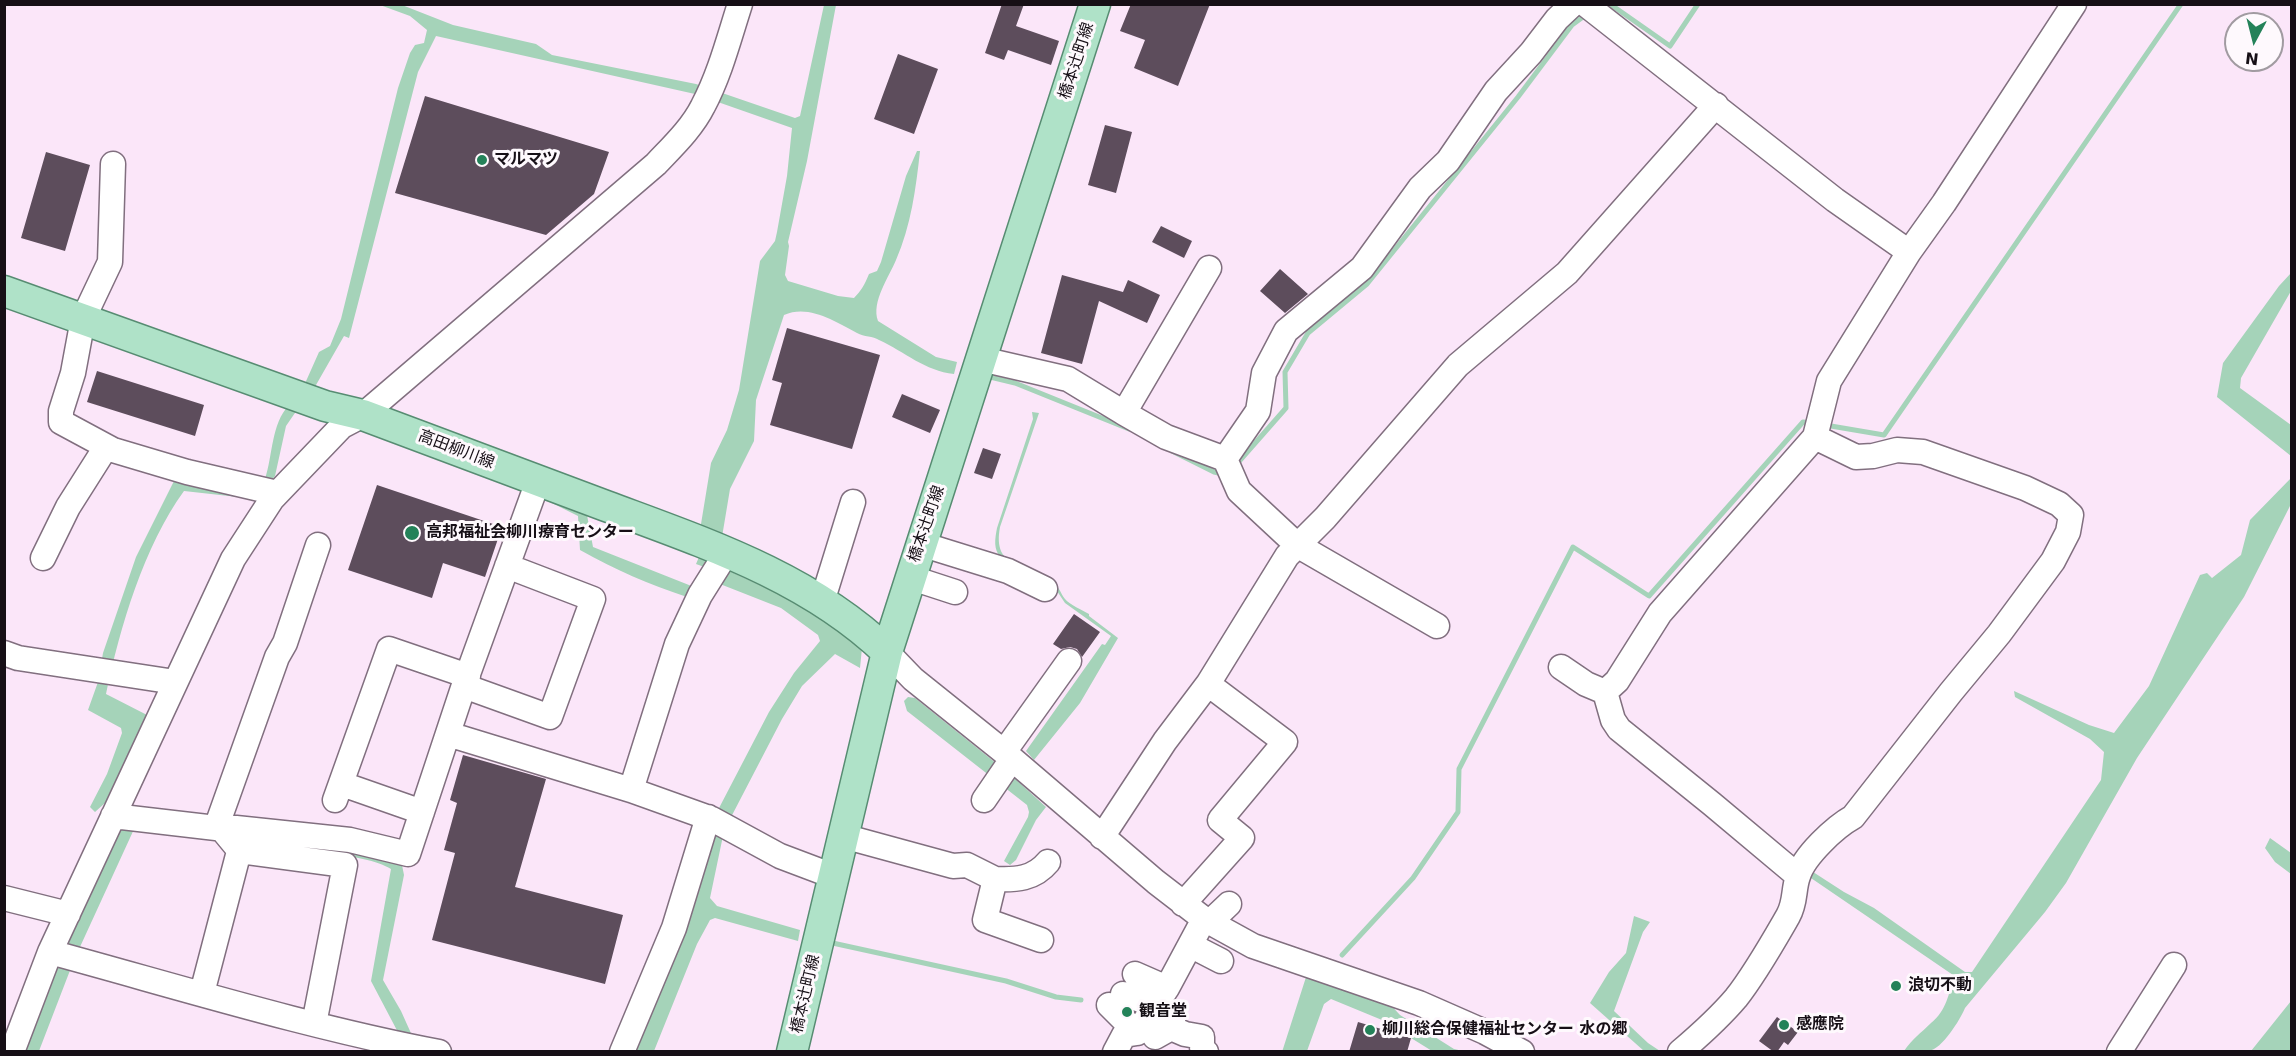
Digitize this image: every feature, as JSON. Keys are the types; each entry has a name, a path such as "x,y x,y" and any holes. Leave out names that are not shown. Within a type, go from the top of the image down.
{"main road":[{"name":"橋本辻町線","path":"792,1052 887,652 909,577 1095,4"},
{"name":"高田柳川線","path":"4,291 325,406 363,415 538,481 724,558 797,585 865,631 887,652"}],"street":[{"path":"12,1052 50,952 175,682 233,559 272,499 342,426 363,415 656,164 703,107 718,72 740,4"},
{"path":"1225,459 1258,411 1264,373 1286,331 1362,268 1420,188 1448,161 1496,91 1531,53 1557,19 1573,4"},
{"path":"1586,4 1835,201 1909,252"},
{"path":"1605,692 1617,681 1660,613 1815,436 1829,381 1909,252 1944,203 2074,4"},
{"path":"1102,837 1165,741 1208,684 1287,556 1324,518 1458,365 1568,273 1716,105"},
{"path":"113,164 110,262 84,319 60,422 106,447 186,472 277,493"},
{"path":"1124,413 1209,268"},
{"path":"981,359 1068,379 1166,437 1225,459 1239,491 1298,545 1437,626"},
{"path":"1680,1052 1719,1017 1738,996 1790,913 1796,894 1798,876 1816,848 1838,825 1853,817 1999,634 2053,561 2068,532 2071,515 2059,504 2025,488 1923,452 1897,450 1873,456 1856,457 1815,436"},
{"path":"43,558 68,507 106,447"},
{"path":"230,834 285,832 350,840 408,854 466,681 538,481"},
{"path":"822,602 853,502"},
{"path":"921,544 1008,571 1045,589"},
{"path":"202,993 230,834 277,657 285,642 318,545"},
{"path":"631,790 677,644 700,595 724,558"},
{"path":"422,812 338,792 389,649 550,717 593,599 507,566"},
{"path":"909,577 955,592"},
{"path":"887,652 1001,772 1102,837 1207,921 1253,946 1430,1008 1522,1052"},
{"path":"4,653 18,658 175,682"},
{"path":"1001,772 1069,661"},
{"path":"1561,667 1586,684 1605,692 1619,729 1798,876"},
{"path":"1183,904 1242,838 1220,820 1285,742 1208,684"},
{"path":"448,734 631,790 717,821 780,856 833,876"},
{"path":"113,816 230,834 345,865 314,1023"},
{"path":"622,1052 717,821"},
{"path":"843,836 953,866 967,865 994,879 1027,878 1040,872 1048,862"},
{"path":"994,879 985,920 1041,940"},
{"path":"4,898 68,914"},
{"path":"1137,1036 1190,945 1207,921 1229,904"},
{"path":"1190,945 1221,961"},
{"path":"50,952 314,1023 392,1043 439,1052"},
{"path":"2119,1052 2174,965"},
{"path":"1137,1036 1122,991 1159,1000"},
{"path":"1137,1036 1185,1034 1202,1037 1202,1048 1206,1052"}],"shaded area":[{"path":"380,5 402,5 453,25 536,44 552,55 696,84 795,118 800,116 824,5 836,5 807,161 788,242 785,275 788,281 838,296 854,298 863,287 869,274 877,271 906,176 917,151 920,151 909,220 896,260 879,298 876,314 878,321 936,357 957,362 954,374 924,365 877,339 860,334 822,316 803,312 784,315 756,400 754,441 730,489 722,537 698,529 701,524 711,463 727,430 739,390 760,261 775,241 787,176 792,128 695,94 436,36 418,72 349,338 344,336 312,392 303,388 319,352 330,346 341,319 398,88 410,53 415,45 424,43 427,30 410,16"},
{"path":"2291,273 2291,291 2241,378 2240,388 2291,425 2291,456 2217,397 2223,363"},
{"path":"289,405 297,410 286,426 275,476 267,485 265,479 276,430"},
{"path":"1032,412 1039,413 1000,527 1001,551 1013,563 1052,580 1067,601 1089,614 1118,638 1080,703 1034,760 1026,751 1102,644 1105,645 1111,636 1065,603 1053,585 1001,558 997,551 995,540 997,528 1033,419"},
{"path":"177,475 256,499 184,491 157,536 126,615 106,694 149,716 105,803 95,812 90,807 107,774 122,733 121,728 88,710 98,682 103,653 136,557"},
{"path":"2291,478 2291,504 2244,597 2137,758 2066,883 2045,912 1965,1008 1945,1040 1929,1051 1904,1051 1944,1007 1953,975 1808,876 1810,870 1874,908 1965,972 1972,972 2101,780 2104,752 2090,739 2015,697 2014,691 2089,725 2114,733 2149,686 2200,575 2207,573 2212,578 2241,555 2250,520"},
{"path":"551,499 587,515 593,547 694,587 707,568 696,564 699,557 764,587 784,590 862,648 860,668 835,654 802,686 782,719 724,831 710,898 717,906 800,930 798,941 715,918 710,920 697,944 654,1051 635,1051 676,943 718,810 769,712 794,673 820,641 818,635 781,608 720,584 687,597 632,576 593,557 580,550 578,516 546,500"},
{"path":"908,697 915,698 1012,776 1046,807 1036,820 1016,860 1010,865 1004,861 1028,817 1027,805 907,711 904,701"},
{"path":"118,824 135,827 74,960 39,1051 25,1052 64,950"},
{"path":"256,835 401,860 404,875 383,980 401,1011 419,1051 401,1038 371,981 391,869 379,863 344,855 248,844"},
{"path":"2270,838 2291,853 2291,874 2275,862 2265,848"},
{"path":"1634,916 1650,922 1643,932 1614,1011 1648,1043 1660,1051 1644,1051 1590,1003 1609,972 1626,953"},
{"path":"1307,974 1387,1001 1400,1015 1454,1049 1463,1051 1432,1051 1382,1020 1331,999 1324,1004 1307,1051 1282,1052"},
{"path":"2291,1001 2290,1051 2251,1051"}],"building":[{"path":"1002,4 1024,4 1016,26 1059,41 1051,65 1008,50 1004,60 985,53"},
{"path":"1131,4 1210,4 1178,86 1134,68 1145,40 1120,31"},
{"path":"898,54 938,69 914,134 874,119"},
{"path":"425,96 609,152 594,194 546,235 395,193"},
{"path":"1105,125 1132,132 1116,193 1088,185"},
{"path":"46,152 90,165 65,251 21,238"},
{"path":"1161,226 1192,241 1184,258 1152,242"},
{"path":"1280,269 1308,294 1285,313 1260,291"},
{"path":"1062,275 1123,292 1128,280 1160,295 1147,323 1099,301 1082,364 1041,353"},
{"path":"787,328 880,355 852,449 770,425 782,383 772,380"},
{"path":"97,371 204,405 195,436 87,402"},
{"path":"902,394 940,410 930,433 892,417"},
{"path":"983,448 1001,454 992,479 974,473"},
{"path":"377,485 502,527 485,577 443,563 432,598 348,570"},
{"path":"1074,614 1100,632 1082,657 1077,649 1070,647 1061,649 1053,644"},
{"path":"463,755 546,779 515,887 623,915 605,984 432,940 455,853 444,850 457,803 450,800"},
{"path":"1777,1017 1798,1032 1788,1045 1784,1042 1777,1052 1774,1052 1759,1041"},
{"name":"柳川総合保健福祉センター 水の郷","path":"1358,1022 1411,1038 1407,1052 1349,1052"}],"waterway":[{"path":"1610,4 1670,46 1698,4"},
{"path":"1825,425 1884,435 2181,4"},
{"path":"1235,466 1286,408 1285,372 1308,333 1367,284 1518,97 1572,25 1587,14"},
{"path":"986,376 1015,383 1129,429"},
{"path":"1342,955 1413,878 1458,812 1459,769 1573,547 1649,596 1803,422 1812,423"},
{"path":"1172,451 1214,472 1223,474"},
{"path":"828,942 1006,981 1056,997 1081,1000"}],"place":[{"name":"マルマツ","path":"482,160"},
{"name":"高邦福祉会柳川療育センター","path":"412,533"},
{"name":"浪切不動","path":"1896,986"},
{"name":"観音堂","path":"1127,1012"},
{"name":"感應院","path":"1784,1025"},
{"name":"柳川総合保健福祉センター 水の郷","path":"1370,1030"}]}
